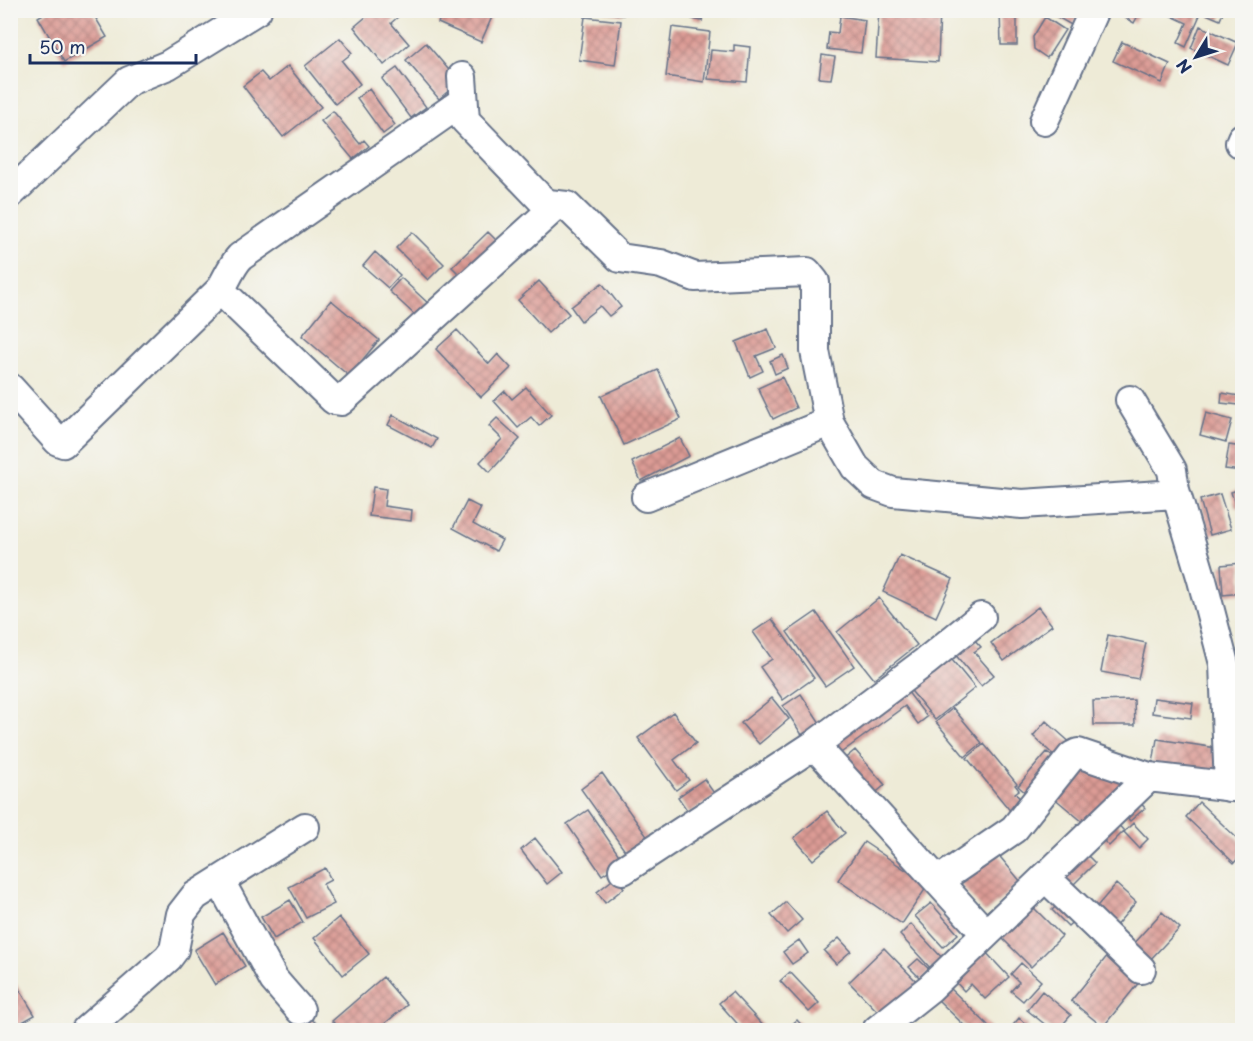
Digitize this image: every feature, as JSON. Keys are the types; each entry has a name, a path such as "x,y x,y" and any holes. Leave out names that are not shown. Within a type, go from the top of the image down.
{"street":[{"path":"10,194 129,81 168,65 258,10"},
{"path":"1044,121 1094,10"},
{"path":"10,388 58,441 63,443 220,290 233,265 240,257 462,89 465,120 542,199 548,204 567,206 620,258 661,264 694,277 706,278 807,272 815,282 815,351 829,422 855,467 874,485 893,492 1022,504 1176,494"},
{"path":"220,290 334,400 341,401 558,205"},
{"path":"938,881 1014,829 1072,756 1078,753 1149,777 1236,788 1224,664 1176,494 1172,470 1130,400"},
{"path":"646,497 829,422"},
{"path":"623,870 814,745 981,617"},
{"path":"814,745 986,934"},
{"path":"877,1030 930,988 1149,777"},
{"path":"86,1030 168,958 174,950 181,914 195,896 305,827"},
{"path":"1045,877 1141,969"},
{"path":"220,880 274,980 300,1010"}],"building":[{"path":"50,10 91,10 107,37 64,62 38,17"},
{"path":"374,10 394,10 399,16 391,23 409,44 384,65 354,27"},
{"path":"443,10 495,10 481,42 438,23"},
{"path":"605,10 623,10 623,15 605,12"},
{"path":"694,10 704,10 702,21 692,19"},
{"path":"879,10 940,10 938,62 876,58"},
{"path":"1000,10 1017,10 1017,45 1001,45"},
{"path":"1045,10 1081,10 1073,26"},
{"path":"1111,10 1141,10 1134,23"},
{"path":"1159,10 1191,10 1200,15 1186,47 1178,43 1187,23"},
{"path":"1197,10 1224,10 1220,20"},
{"path":"840,16 865,20 861,53 827,49 829,32 838,33"},
{"path":"585,17 621,21 615,65 579,60"},
{"path":"1045,17 1065,30 1047,58 1034,49 1033,37"},
{"path":"1200,26 1238,43 1228,65 1191,48"},
{"path":"672,27 710,32 704,82 666,76"},
{"path":"340,38 352,53 342,61 360,84 335,104 305,66"},
{"path":"1122,42 1170,64 1162,83 1113,61"},
{"path":"426,43 459,82 439,99 406,60"},
{"path":"734,45 750,47 747,82 708,79 711,50 734,52"},
{"path":"822,55 835,57 831,79 819,78"},
{"path":"288,66 321,107 283,137 243,86 261,72 269,81"},
{"path":"397,68 426,107 411,118 382,79"},
{"path":"369,89 395,125 383,134 357,98"},
{"path":"333,111 360,144 364,140 369,146 353,159 321,121"},
{"path":"412,232 444,264 428,280 396,248"},
{"path":"488,232 499,243 463,278 452,267"},
{"path":"375,252 400,275 388,288 363,266"},
{"path":"401,278 430,305 418,318 389,291"},
{"path":"539,281 569,314 548,333 518,300"},
{"path":"602,283 621,307 609,316 600,306 581,321 571,307"},
{"path":"331,300 379,340 349,376 302,336"},
{"path":"768,329 776,348 756,356 763,371 750,377 736,342"},
{"path":"457,330 489,364 498,354 511,368 481,397 436,349"},
{"path":"783,355 788,368 775,374 770,361"},
{"path":"658,370 681,419 624,445 601,396"},
{"path":"782,377 796,408 773,419 758,388"},
{"path":"526,387 551,415 539,426 531,417 518,428 494,401 505,391 512,399"},
{"path":"1222,393 1240,396 1239,405 1221,403"},
{"path":"1206,413 1232,420 1226,442 1200,435"},
{"path":"393,415 437,439 432,448 388,425"},
{"path":"497,418 520,439 490,472 480,462 502,439 489,426"},
{"path":"680,438 689,456 641,481 632,462"},
{"path":"1229,445 1242,447 1242,471 1225,469"},
{"path":"373,487 386,489 384,506 412,510 411,521 369,516"},
{"path":"1241,489 1242,506 1236,508 1231,492"},
{"path":"1220,494 1231,529 1210,535 1200,500"},
{"path":"467,501 481,508 473,524 502,540 496,551 453,528"},
{"path":"900,555 953,579 936,617 883,592"},
{"path":"1242,563 1242,593 1223,595 1221,565"},
{"path":"879,598 917,645 874,679 837,632"},
{"path":"1038,607 1052,625 1004,661 991,643"},
{"path":"816,612 854,666 825,686 787,632"},
{"path":"772,619 814,678 783,700 760,667 772,659 753,632"},
{"path":"1108,635 1146,643 1138,679 1101,672"},
{"path":"972,637 981,647 974,652 994,675 981,686 954,653"},
{"path":"1242,650 1242,683 1234,683 1231,651"},
{"path":"948,655 975,688 935,720 908,687"},
{"path":"904,687 927,717 918,724 905,706 838,755 829,743"},
{"path":"801,694 822,726 804,738 783,706"},
{"path":"772,698 789,719 759,744 741,723"},
{"path":"1154,698 1193,703 1191,718 1152,713"},
{"path":"1134,700 1135,725 1094,725 1093,701"},
{"path":"953,708 982,743 965,757 936,722"},
{"path":"673,712 696,743 674,760 689,780 676,790 638,738"},
{"path":"1046,721 1073,745 1060,761 1033,736"},
{"path":"1157,739 1223,749 1220,774 1153,763"},
{"path":"984,744 1017,784 1015,785 1019,790 1015,793 1024,803 1012,813 967,758"},
{"path":"855,750 885,785 872,796 842,761"},
{"path":"1047,752 1058,762 1029,796 1018,786"},
{"path":"1086,759 1138,781 1089,827 1053,797"},
{"path":"602,773 651,842 630,858 581,789"},
{"path":"704,779 716,796 689,813 678,797"},
{"path":"1137,799 1145,808 1130,821 1122,812"},
{"path":"1199,802 1242,843 1242,854 1234,863 1186,817"},
{"path":"588,810 623,861 602,875 567,824"},
{"path":"827,811 845,833 813,860 794,838"},
{"path":"1114,820 1124,831 1109,846 1098,835"},
{"path":"1133,823 1148,839 1139,848 1124,832"},
{"path":"535,838 562,872 547,884 521,850"},
{"path":"864,842 928,885 902,924 838,880"},
{"path":"1083,851 1095,863 1069,889 1056,876"},
{"path":"996,852 1021,882 985,913 960,883"},
{"path":"325,868 331,880 323,884 334,904 306,918 289,887"},
{"path":"616,877 624,888 605,903 597,892"},
{"path":"1116,884 1136,902 1114,928 1093,911"},
{"path":"290,900 303,922 274,939 261,917"},
{"path":"1063,900 1079,916 1068,926 1052,910"},
{"path":"786,902 802,920 787,933 771,915"},
{"path":"931,903 958,934 943,947 915,916"},
{"path":"1032,906 1062,936 1031,967 1001,937"},
{"path":"1162,912 1180,928 1148,962 1131,946"},
{"path":"339,917 369,954 343,975 314,938"},
{"path":"911,924 944,960 933,971 900,935"},
{"path":"223,932 245,966 215,985 194,950"},
{"path":"839,938 851,951 836,964 824,951"},
{"path":"799,940 808,953 792,964 783,952"},
{"path":"884,948 920,985 885,1019 849,982"},
{"path":"983,949 1009,977 985,999 971,984 964,991 952,978"},
{"path":"1108,955 1140,981 1103,1027 1071,1001"},
{"path":"918,959 931,971 922,980 909,967"},
{"path":"1021,963 1041,981 1023,1001 1011,991 1019,982 1011,974"},
{"path":"790,972 819,1003 809,1012 780,981"},
{"path":"12,977 35,1015 10,1029 10,978"},
{"path":"383,977 407,1005 377,1030 341,1030 332,1021"},
{"path":"947,985 993,1030 969,1030 935,997"},
{"path":"1042,991 1071,1015 1058,1030 1052,1030 1027,1010"},
{"path":"732,992 767,1030 743,1030 719,1003"},
{"path":"309,1017 324,1030 296,1030"},
{"path":"1019,1018 1028,1026 1024,1030 1009,1030"},
{"path":"797,1020 806,1030 785,1030"}]}
